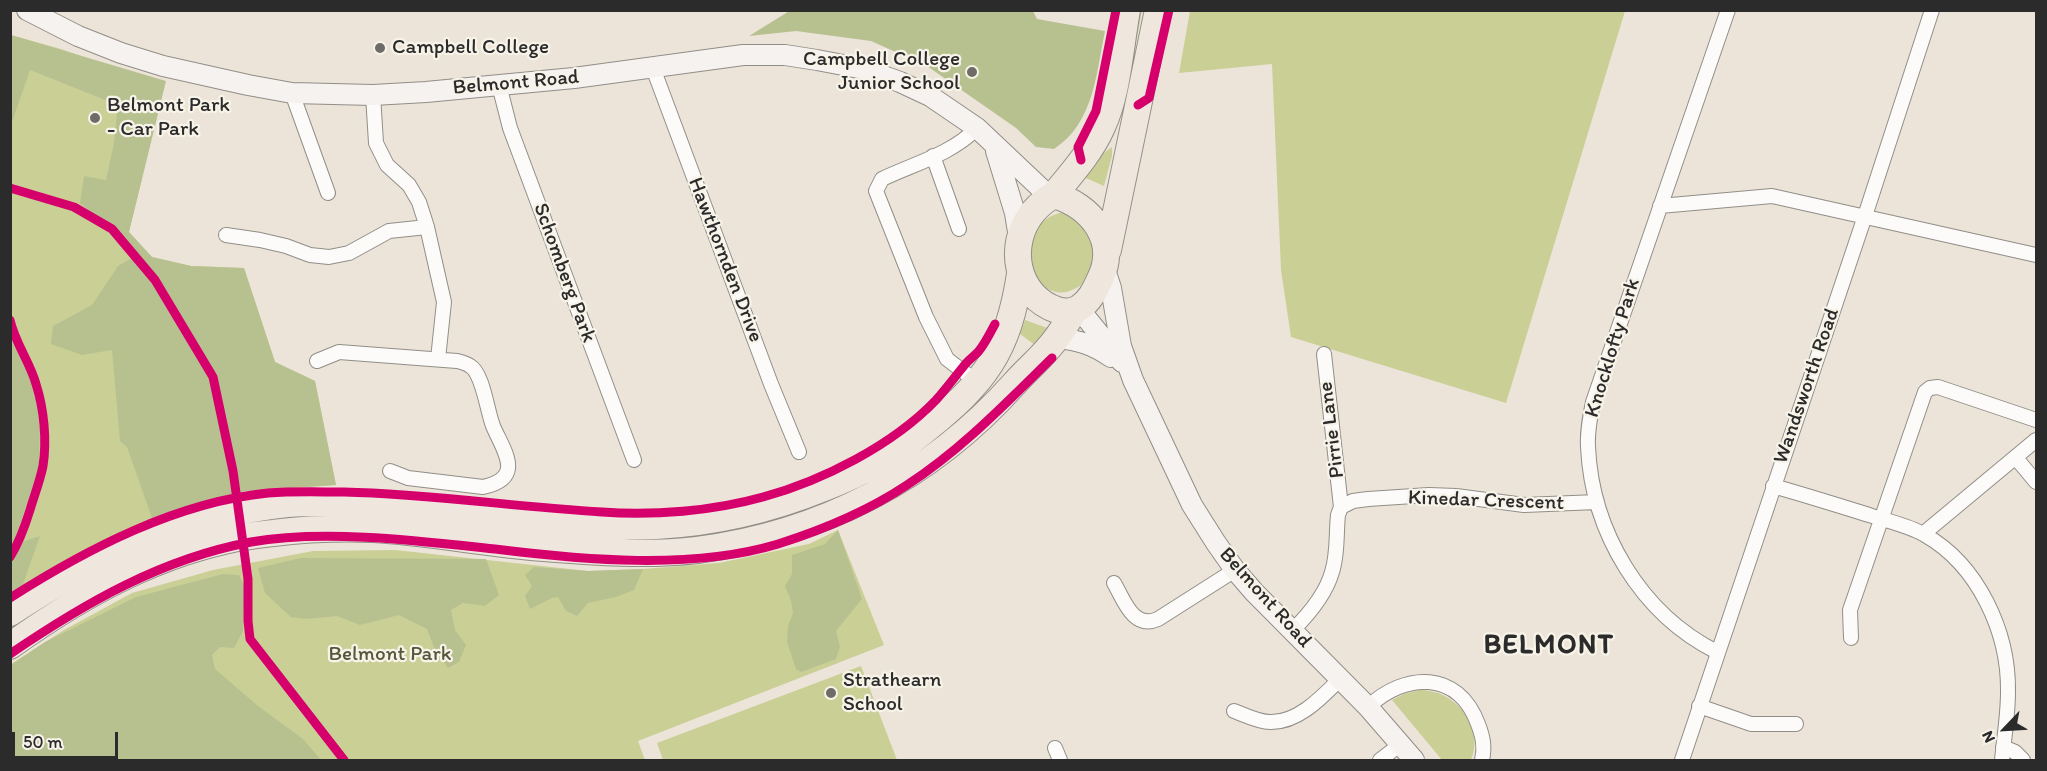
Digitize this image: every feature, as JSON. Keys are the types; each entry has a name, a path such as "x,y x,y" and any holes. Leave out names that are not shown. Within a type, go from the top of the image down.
{"highway":[{"path":"10,613 83,568 130,545 175,527 256,508 335,503 547,522 643,526 720,519 769,508 843,481 884,459 909,444 932,425 977,382 988,368 1008,331 1020,274 1017,255 1019,238 1030,217 1052,196 1096,140 1103,126 1111,102 1126,10"},
{"path":"10,646 70,606 134,571 195,549 237,538 273,533 373,529 542,548 646,552 694,550 778,534 814,522 893,484 927,463 960,438 993,407 1057,338 1076,310 1091,298 1105,263 1158,10"},
{"path":"1052,196 1074,202 1093,218 1106,240 1105,263"},
{"path":"1020,274 1033,296 1046,306 1062,312 1076,310"}],"main road":[{"name":"Belmont Road","path":"30,12 78,36 163,66 292,93 374,95 499,85 653,68 743,55 785,55 817,60 864,69 930,96 977,128 994,146 1052,196"},
{"path":"10,18 30,12"},
{"name":"Belmont Road","path":"994,146 1016,213 1019,238"},
{"name":"Belmont Road","path":"1105,263 1128,373"},
{"name":"Belmont Road","path":"1076,310 1112,349 1128,373 1192,505 1235,570 1368,707 1414,760"},
{"path":"1057,338 1080,340 1089,344 1128,373"}],"street":[{"name":"Knocklofty Park","path":"1717,652 1690,636 1665,617 1640,588 1621,559 1606,530 1597,502 1587,447 1593,402 1728,10"},
{"name":"Wandsworth Road","path":"1682,760 1932,10"},
{"name":"Hawthornden Drive","path":"653,68 771,384 799,452"},
{"name":"Schomberg Park","path":"499,85 510,128 634,460"},
{"path":"292,93 328,193"},
{"path":"374,95 376,143 387,165 409,185 419,202 427,227 444,302 438,359"},
{"path":"977,128 971,135 933,156 882,179 876,191 926,317 947,359 977,382"},
{"path":"933,156 959,230"},
{"path":"1660,206 1772,196 2037,255"},
{"path":"226,235 286,246 310,255 329,256 349,252 389,231 427,227"},
{"path":"318,361 339,352 438,359 472,366 478,377 493,426 507,454 508,467 504,477 494,485 483,487 408,477 390,471"},
{"name":"Pirrie Lane","path":"1293,630 1315,605 1333,571 1338,515 1341,507 1324,354"},
{"path":"1851,638 1850,610 1922,398 1930,388 1938,387 2037,420"},
{"path":"1923,534 2037,440"},
{"path":"2016,458 2037,482"},
{"path":"1773,486 1923,534 1950,552 1969,571 1985,598 2006,661 2008,693 2002,754 2015,752 2023,760"},
{"name":"Kinedar Crescent","path":"1341,507 1353,501 1429,495 1456,496 1524,506 1597,502"},
{"path":"1114,583 1136,618 1147,622 1158,619 1235,570"},
{"path":"1234,711 1268,722 1286,720 1321,698 1340,679"},
{"path":"1368,707 1384,694 1408,683 1429,682 1447,687 1466,702 1476,719 1484,746 1482,760"},
{"path":"1699,706 1751,724 1796,724"},
{"path":"1380,760 1401,744"}],"green space":[{"path":"791,10 1033,11 1037,19 1105,31 1095,80 1085,112 1078,126 1054,149 1036,147 1016,128 927,66 871,41 796,31 749,36"},
{"path":"1136,11 1142,11 1124,109 1120,115"},
{"path":"1190,11 1625,11 1506,403 1291,337 1281,270 1272,64 1179,73"},
{"path":"11,35 61,49 164,86 129,232 152,257 191,266 244,268 275,362 315,381 336,485 245,491 175,512 97,543 11,594"},
{"path":"11,35 166,81 129,232 152,257 191,266 244,268 275,362 315,381 336,485 245,491 153,521 127,447 120,441 112,350 82,355 51,344 53,326 92,305 118,266 139,254 80,203 84,176 106,180 114,143 118,105 30,70 11,125"},
{"path":"1112,147 1112,156 1104,186 1079,175 1103,154"},
{"path":"1064,212 1077,216 1099,245 1089,280 1073,290 1060,292 1048,289 1033,278 1026,243 1045,220"},
{"path":"11,320 13,334 36,383 40,422 39,467 13,545 40,536 22,587 11,594"},
{"path":"1025,320 1050,329 1035,345 1020,334"},
{"name":"Belmont Park","path":"838,530 884,645 638,741 645,760 11,760 11,664 64,630 132,593 213,570 313,551 395,550 588,571 643,569 719,563 809,544"},
{"path":"838,530 862,599 836,631 840,647 836,659 801,672 796,669 787,642 788,626 793,613 785,586 792,574 792,555 825,544"},
{"path":"301,558 486,559 499,595 485,606 463,603 451,610 455,630 466,645 459,662 448,668 435,650 427,629 399,615 360,625 337,616 306,619 291,617 265,593 258,568"},
{"path":"534,567 588,571 643,569 634,590 616,597 588,603 577,616 566,611 558,597 530,609 525,596 532,586 525,575"},
{"path":"223,574 239,575 247,591 243,611 243,631 234,648 220,647 212,655 215,669 258,706 303,739 321,760 11,760 11,665 45,642 136,597"},
{"name":"Strathearn School","path":"861,666 897,760 663,760 657,743"},
{"path":"1419,690 1432,691 1444,696 1464,712 1474,735 1475,747 1471,760 1442,760 1392,700"}],"cycle path":[{"path":"1081,160 1078,147 1096,111 1116,10"},
{"path":"1138,105 1149,98 1169,10"},
{"path":"10,188 74,207 112,229 155,280 213,377 233,471 248,579 250,639 344,760"},
{"path":"10,320 39,394 45,446 39,483 24,528 10,557"},
{"path":"10,598 70,562 134,530 200,506 268,493 377,493 622,513 704,509 763,497 832,471 899,432 936,400 966,363 981,349 995,324"},
{"path":"10,654 67,617 155,571 218,550 251,542 279,538 341,536 436,543 564,557 637,560 710,557 778,544 844,519 907,485 946,457 1052,358"}],"place":[{"name":"Campbell College","path":"380,48"},
{"name":"Campbell College Junior School","path":"972,72"},
{"name":"Belmont Park - Car Park","path":"95,118"},
{"name":"Strathearn School","path":"831,693"}],"district":[{"name":"BELMONT","path":"1549,646"}]}
